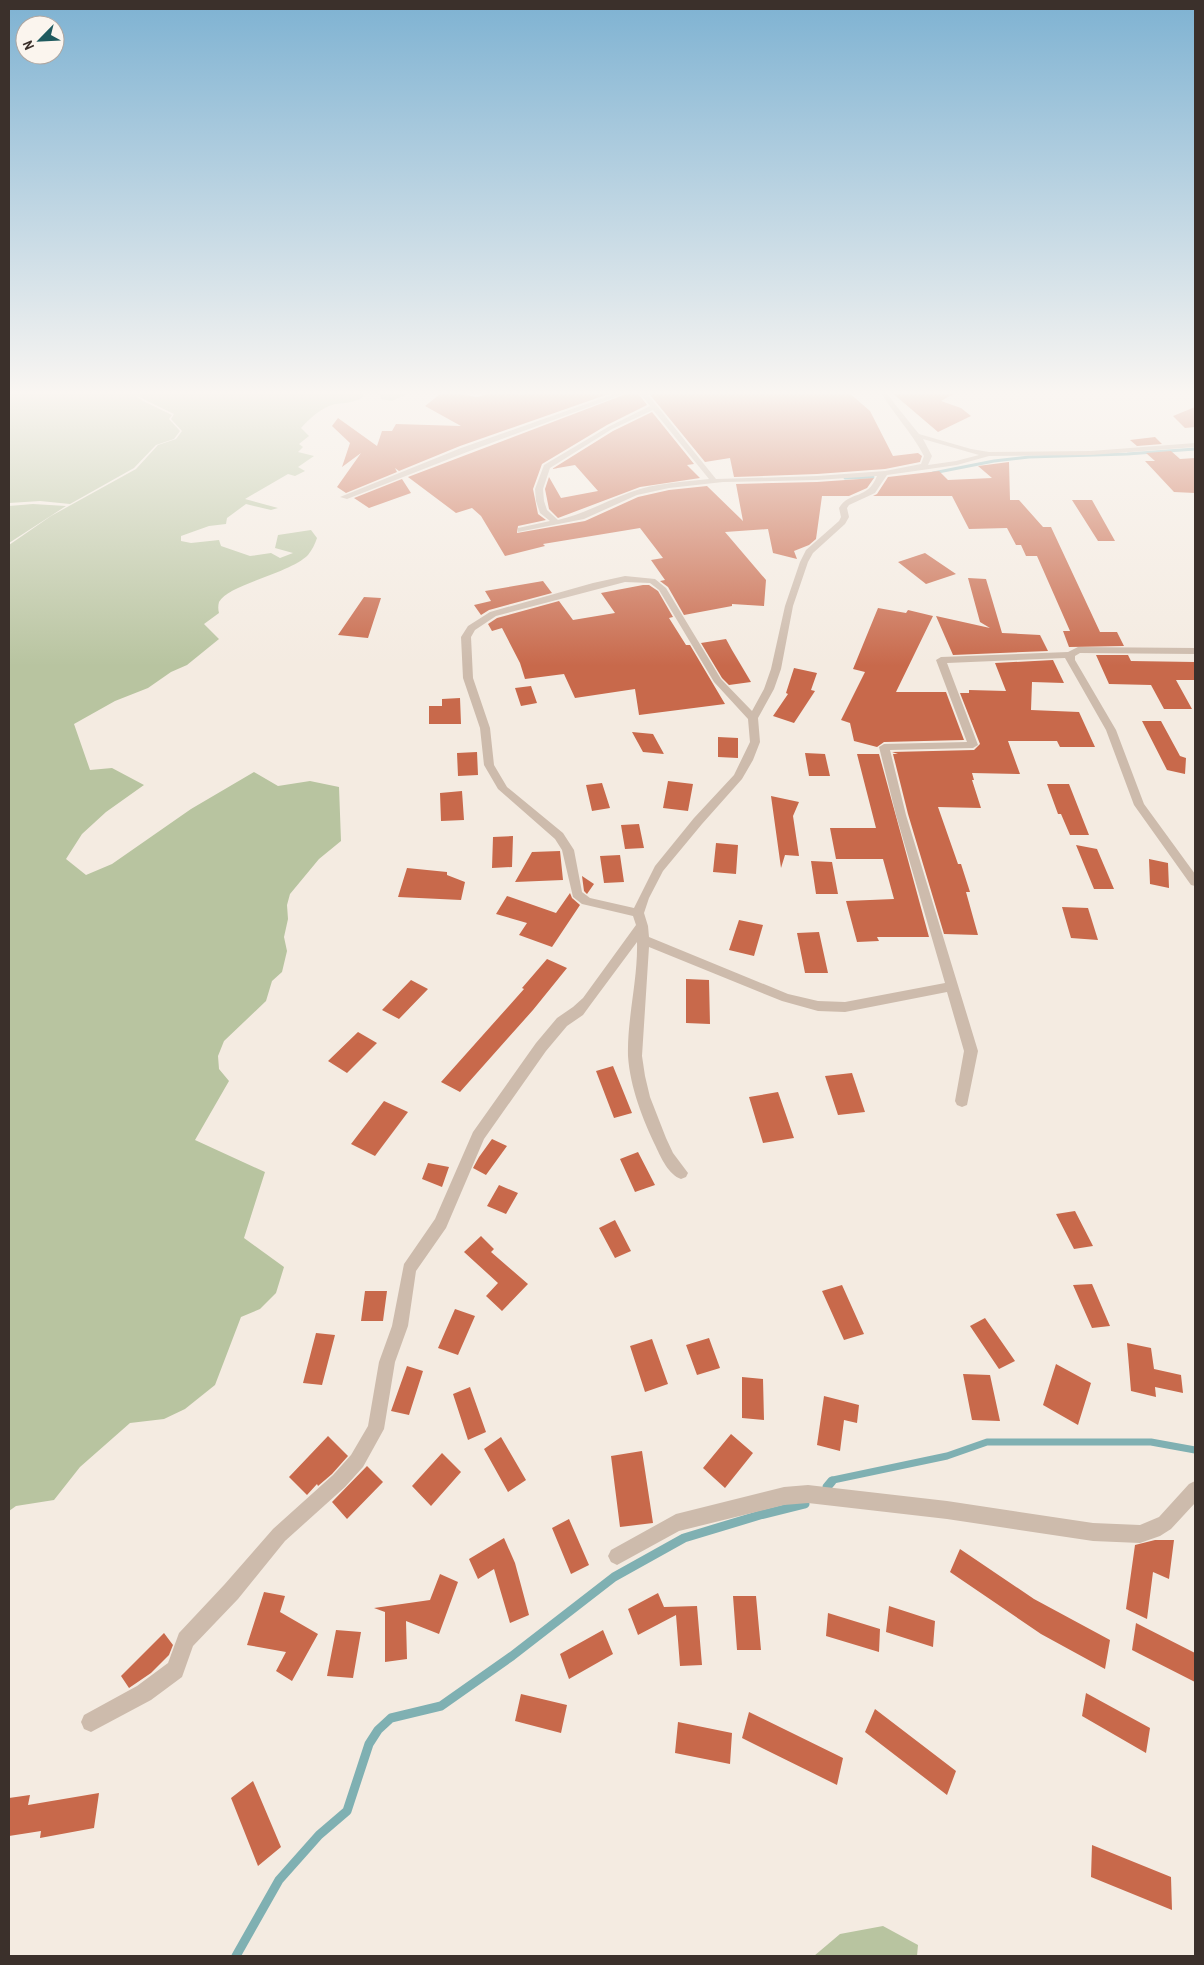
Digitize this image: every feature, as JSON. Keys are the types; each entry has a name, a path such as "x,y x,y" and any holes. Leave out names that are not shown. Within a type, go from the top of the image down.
{"street":[{"path":"344,496 379,483"},
{"path":"541,483 539,489 543,511 556,522"},
{"path":"521,530 593,513 640,491 701,483"},
{"path":"681,1173 668,1157 659,1139 643,1097 638,1076 636,1056 643,898 659,869 744,768 755,742 753,718 769,688 776,669 789,606 809,552 842,522 845,517 844,508 846,503 870,493 876,489 879,483"},
{"path":"753,718 717,680 705,657 678,617 662,588 652,581 625,579 493,614 471,628 466,637 468,678 481,714 488,748 489,765 503,789 559,836 568,850 577,894 586,901 641,926 786,998 818,1006 845,1007 953,986"},
{"path":"962,1100 971,1051 901,815 884,747 973,745 941,660 1070,655 1078,650 1195,651"},
{"path":"1070,655 1079,676 1111,730 1139,805 1195,882"},
{"path":"91,1722 144,1693 175,1670 186,1640 231,1592 278,1536 339,1481 361,1456 376,1429 387,1362 400,1326 409,1269 441,1223 478,1136 541,1047 562,1022 578,1011 641,926"},
{"path":"617,1556 676,1523 784,1496 808,1494 948,1510 1093,1532 1140,1534 1154,1530 1165,1523 1195,1490"}],"green space":[{"path":"9,483 108,483 70,504 40,501 9,503"},
{"path":"111,483 273,483 245,499 278,508 271,510 246,504 227,518 226,524 209,526 181,536 181,541 191,543 219,540 221,546 250,556 271,553 280,558 293,553 275,548 278,535 311,530 317,538 308,555 299,562 247,584 225,596 219,602 219,613 204,624 219,639 187,665 171,672 148,688 115,701 74,724 90,770 112,768 144,785 106,812 82,834 66,859 86,875 112,864 191,809 254,772 278,786 310,781 339,787 341,841 319,859 290,894 284,937 287,951 282,972 272,981 266,1001 224,1041 218,1056 219,1069 229,1081 195,1140 265,1172 244,1238 284,1267 276,1293 260,1309 241,1317 215,1385 185,1409 164,1419 130,1423 80,1467 54,1500 16,1506 9,1511 9,545 51,516"},
{"path":"33,504 66,506 9,543 9,506"},
{"path":"883,1926 918,1945 917,1956 814,1956 840,1934"}],"building":[{"path":"340,483 371,483 346,493 337,487"},
{"path":"393,483 404,483 411,493 369,508 354,498"},
{"path":"416,483 535,483 533,489 538,514 546,520 518,526 517,533 585,521 638,497 669,490 707,486 743,521 736,484 871,483 867,488 849,496 822,496 816,539 809,545 794,551 797,559 773,553 768,529 725,532 766,580 764,606 732,604 732,606 684,615 668,587 660,581 665,580 651,560 663,558 640,528 543,544 545,546 505,556 481,516 472,508 456,513"},
{"path":"547,483 552,483 561,498 598,491 591,483 669,483 640,487 558,518 549,509 545,489"},
{"path":"884,483 1010,483 1010,500 1019,500 1043,527 1051,527 1100,632 1117,632 1124,646 1069,647 1063,631 1070,631 1037,556 1026,556 1021,545 1016,545 1007,528 969,529 952,496 873,496 877,494"},
{"path":"1165,483 1195,483 1195,493 1174,492"},
{"path":"1072,500 1092,500 1115,541 1098,541"},
{"path":"925,553 956,574 926,584 898,562"},
{"path":"968,578 986,579 1002,633 1040,635 1048,651 953,655 936,616 990,628 980,622"},
{"path":"543,581 552,593 489,610 481,615 474,605 491,601 485,591"},
{"path":"649,585 658,591 673,617 669,618 686,645 690,645 725,704 639,715 635,689 575,698 564,674 525,679 520,663 502,628 492,631 488,624 497,618 559,601 573,620 615,613 601,593"},
{"path":"364,597 381,598 368,638 338,635"},
{"path":"878,608 906,613 908,610 933,616 896,692 946,692 964,740 884,742 877,747 854,741 850,723 841,720 865,672 853,669"},
{"path":"726,639 751,682 729,685 722,678 701,643"},
{"path":"1096,655 1128,655 1131,661 1195,662 1195,680 1176,680 1192,709 1164,709 1151,685 1109,684"},
{"path":"1053,660 1064,683 1032,682 1031,710 1079,712 1095,747 1060,747 1057,741 1008,741 1020,774 972,773 974,780 972,780 981,808 938,807 970,892 966,892 978,935 944,934 908,814 893,754 898,754 892,752 974,750 980,744 960,693 969,693 969,690 1006,691 995,663"},
{"path":"794,668 817,673 811,690 815,691 794,723 773,716 788,694 786,693"},
{"path":"531,686 537,703 521,706 515,688"},
{"path":"460,698 461,724 429,724 429,706 442,706 442,699"},
{"path":"1142,721 1161,721 1180,756 1186,758 1185,774 1167,770"},
{"path":"632,732 653,734 664,754 643,752"},
{"path":"718,737 738,738 738,758 718,757"},
{"path":"477,752 478,775 458,776 457,753"},
{"path":"805,753 825,754 830,776 809,776"},
{"path":"857,754 879,754 929,937 877,937 879,941 857,942 846,901 894,899 883,859 836,859 830,828 876,828"},
{"path":"668,781 693,784 688,811 663,808"},
{"path":"602,783 610,808 592,811 586,785"},
{"path":"1047,784 1069,784 1089,835 1070,835 1061,814 1058,814"},
{"path":"462,791 464,820 441,821 440,793"},
{"path":"771,796 799,802 793,816 799,856 785,855 781,868"},
{"path":"639,824 644,848 625,849 621,825"},
{"path":"513,836 512,867 492,868 493,837"},
{"path":"716,843 738,845 736,874 713,872"},
{"path":"1076,845 1097,849 1114,889 1094,889"},
{"path":"560,851 563,880 515,882 532,852"},
{"path":"620,855 624,882 604,883 600,856"},
{"path":"1149,859 1168,863 1169,888 1150,884"},
{"path":"811,861 832,862 838,894 816,894"},
{"path":"407,868 447,872 447,875 465,882 461,900 398,897"},
{"path":"582,876 594,884 587,894 584,891"},
{"path":"570,893 572,898 580,905 552,947 519,935 527,923 496,914 507,896 556,913"},
{"path":"1062,907 1088,908 1098,940 1071,938"},
{"path":"739,920 763,925 754,956 729,950"},
{"path":"819,932 828,973 805,973 797,933"},
{"path":"547,959 567,968 533,1010 460,1092 441,1082 524,989 522,988"},
{"path":"686,979 709,980 710,1024 686,1023"},
{"path":"411,980 428,989 399,1019 382,1010"},
{"path":"358,1032 377,1043 347,1073 328,1061"},
{"path":"613,1066 632,1113 614,1118 596,1071"},
{"path":"852,1073 865,1112 838,1115 825,1076"},
{"path":"778,1092 794,1138 763,1143 749,1097"},
{"path":"384,1101 408,1112 375,1156 351,1144"},
{"path":"492,1139 507,1146 486,1175 473,1168"},
{"path":"638,1152 655,1185 635,1192 620,1159"},
{"path":"428,1163 449,1167 442,1187 422,1179"},
{"path":"499,1185 518,1193 506,1214 487,1206"},
{"path":"1075,1211 1093,1246 1074,1249 1056,1214"},
{"path":"615,1220 631,1251 615,1258 599,1228"},
{"path":"481,1236 494,1249 491,1252 528,1284 502,1311 486,1296 498,1283 464,1252"},
{"path":"1092,1284 1110,1326 1092,1328 1073,1285"},
{"path":"842,1285 864,1334 844,1340 822,1291"},
{"path":"365,1291 387,1291 383,1321 361,1321"},
{"path":"455,1309 475,1316 458,1355 438,1348"},
{"path":"985,1318 1015,1361 999,1369 970,1326"},
{"path":"316,1333 335,1335 322,1385 303,1383"},
{"path":"709,1338 720,1368 697,1375 686,1345"},
{"path":"652,1339 668,1384 645,1392 630,1346"},
{"path":"1127,1343 1151,1348 1154,1369 1181,1375 1183,1393 1155,1387 1156,1397 1131,1391"},
{"path":"1056,1364 1091,1383 1078,1425 1043,1405"},
{"path":"407,1366 423,1371 409,1415 391,1411"},
{"path":"963,1374 990,1375 1000,1421 972,1420"},
{"path":"742,1377 763,1379 764,1420 742,1418"},
{"path":"470,1387 486,1432 468,1440 453,1394"},
{"path":"824,1396 859,1405 857,1423 844,1420 840,1451 817,1445"},
{"path":"731,1434 753,1453 725,1488 703,1468"},
{"path":"328,1436 348,1456 332,1474 318,1486 317,1484 307,1495 289,1477"},
{"path":"501,1437 526,1480 508,1492 484,1449"},
{"path":"642,1451 653,1523 620,1527 611,1456"},
{"path":"442,1453 461,1472 431,1506 412,1486"},
{"path":"367,1466 383,1482 347,1519 332,1502"},
{"path":"569,1519 589,1565 571,1574 552,1528"},
{"path":"504,1538 515,1563 529,1615 510,1623 494,1569 478,1579 469,1559"},
{"path":"1155,1540 1174,1540 1169,1579 1153,1572 1147,1619 1126,1609 1135,1545"},
{"path":"960,1549 1034,1599 1110,1640 1105,1669 1041,1634 950,1572"},
{"path":"440,1574 458,1582 439,1634 406,1621 407,1659 385,1662 385,1612 374,1608 430,1600"},
{"path":"264,1592 285,1596 280,1612 318,1634 292,1681 276,1671 286,1652 247,1645"},
{"path":"658,1593 664,1607 697,1606 702,1665 680,1666 676,1615 638,1635 628,1609"},
{"path":"733,1596 756,1596 761,1650 737,1650"},
{"path":"889,1606 935,1621 933,1647 886,1632"},
{"path":"828,1613 880,1629 879,1652 826,1636"},
{"path":"1136,1623 1195,1653 1195,1682 1132,1650"},
{"path":"336,1630 361,1632 353,1678 327,1676"},
{"path":"603,1630 613,1654 569,1679 560,1654"},
{"path":"164,1633 173,1645 169,1655 151,1673 129,1688 121,1676"},
{"path":"1086,1693 1150,1728 1146,1753 1082,1716"},
{"path":"521,1694 567,1705 561,1733 515,1721"},
{"path":"875,1709 956,1771 947,1795 865,1732"},
{"path":"749,1712 843,1758 837,1785 742,1738"},
{"path":"678,1722 732,1733 730,1764 675,1753"},
{"path":"253,1781 281,1847 258,1866 231,1798"},
{"path":"99,1793 94,1828 40,1838 41,1831 9,1836 9,1798 30,1795 28,1805"},
{"path":"1092,1845 1171,1877 1172,1910 1091,1877"}],"waterway":[{"path":"832,1481 947,1456 987,1442 1151,1442 1195,1450"},
{"path":"827,1487 832,1481"},
{"path":"236,1956 279,1880 319,1835 347,1811 369,1744 378,1730 391,1718 441,1706 512,1656 614,1577 684,1538 760,1515 805,1504"}]}
